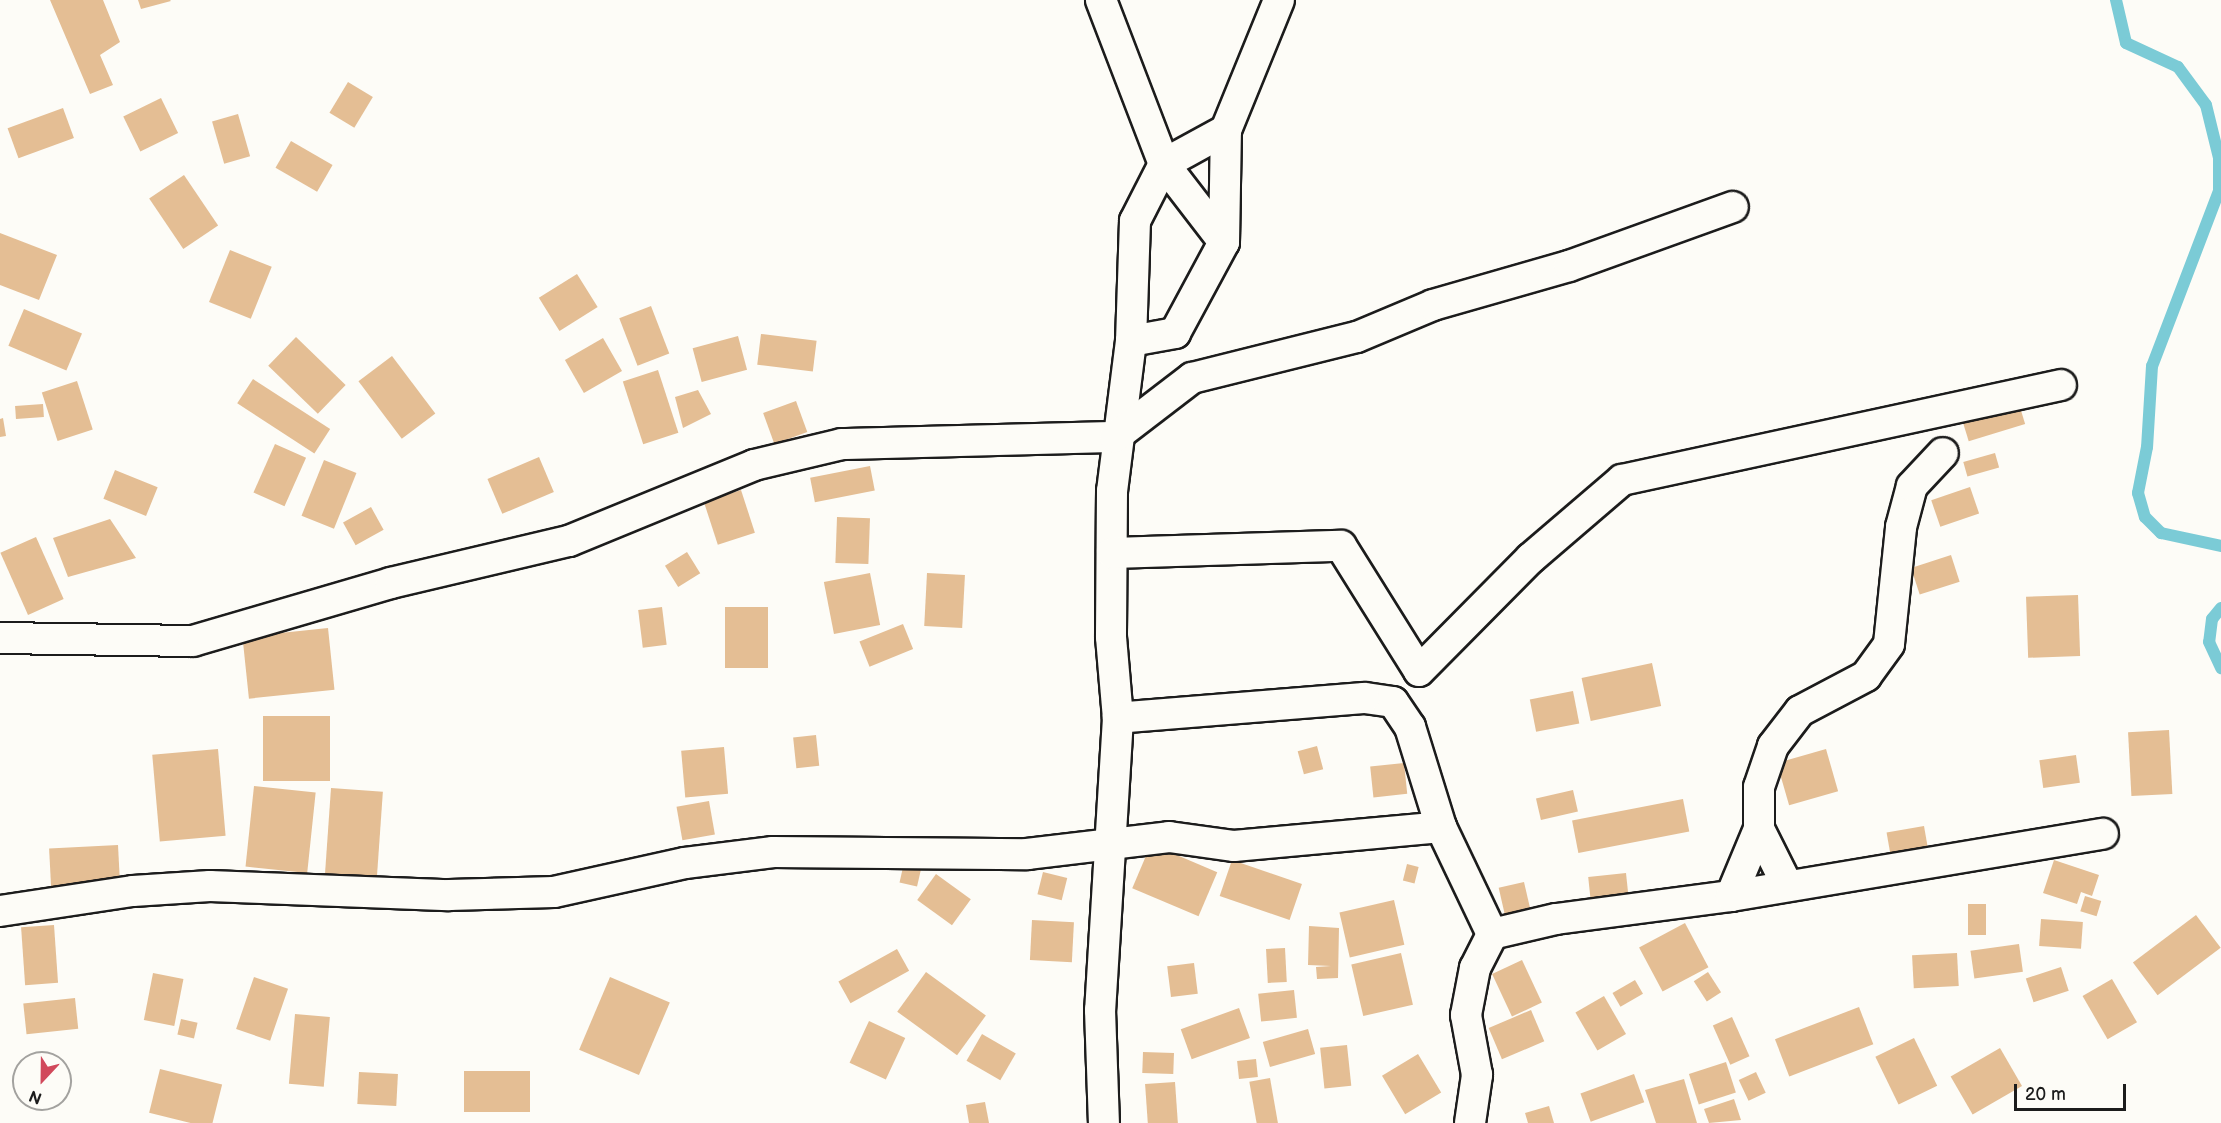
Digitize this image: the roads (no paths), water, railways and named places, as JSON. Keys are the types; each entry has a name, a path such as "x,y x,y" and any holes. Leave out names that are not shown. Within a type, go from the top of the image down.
{"street":[{"path":"1101,0 1164,164 1224,242"},
{"path":"1131,340 1175,333 1224,242 1226,130 1279,0"},
{"path":"1104,1123 1100,1010 1107,842 1118,717 1112,553 1116,437 1131,340 1129,266 1135,221 1164,164 1226,130"},
{"path":"0,638 193,641 391,583 569,541 754,465 842,444 1116,437 1192,378 1357,337 1433,305 1569,266 1733,207"},
{"path":"1112,553 1341,546 1419,671 1531,558 1622,480 1771,453 2061,385"},
{"path":"1731,896 1759,829 1759,787 1773,746 1800,711 1866,676 1889,644 1901,527 1912,486 1943,453"},
{"path":"1118,717 1364,698 1393,702 1410,727 1441,827 1492,934"},
{"path":"0,911 133,891 210,886 449,895 554,892 685,863 772,852 1027,854 1107,842 1169,837 1234,846 1441,827"},
{"path":"1759,829 1787,885"},
{"path":"1492,934 1557,919 1731,896 2103,834"},
{"path":"1470,1123 1477,1075 1466,1015 1475,968 1492,934"}],"waterway":[{"path":"2116,0 2126,43 2178,67 2206,105 2219,158 2219,191 2152,366 2147,447 2138,493 2145,517 2161,533 2221,546"},
{"path":"2221,608 2212,619 2209,642 2221,668"}]}
